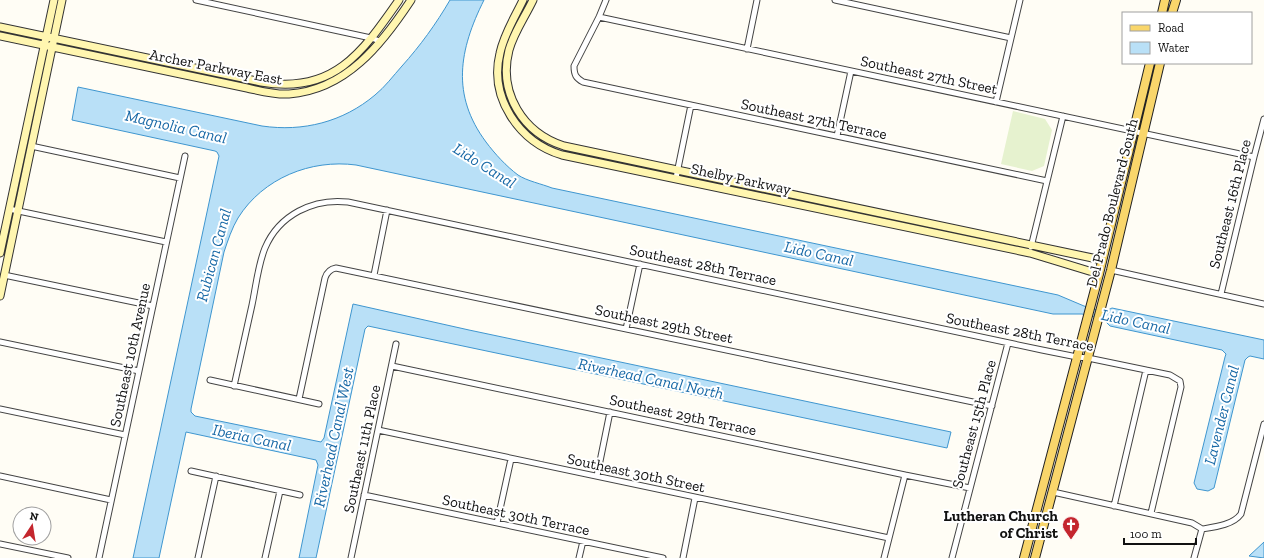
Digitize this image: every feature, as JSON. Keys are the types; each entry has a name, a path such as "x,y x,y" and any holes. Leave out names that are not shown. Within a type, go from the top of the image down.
{"main road":[{"path":"1162,12 1165,0"},
{"path":"1172,12 1176,0"},
{"name":"Del Prado Boulevard South","path":"1024,558 1099,274 1150,64"},
{"name":"Del Prado Boulevard South","path":"1035,558 1102,304 1160,64"},
{"path":"1110,270 1107,256 1112,235 1111,224"},
{"path":"1102,260 1103,275 1100,293 1102,304"},
{"path":"1049,463 1048,483 1053,492"}],"street":[{"path":"0,253 54,0"},
{"path":"0,296 62,0"},
{"path":"196,0 380,41"},
{"name":"Archer Parkway East","path":"0,27 261,82 289,85 318,80 331,74 353,58 371,38 399,0"},
{"name":"Archer Parkway East","path":"0,36 271,93 288,94 316,89 336,81 356,66 396,22 411,0"},
{"name":"Shelby Parkway","path":"523,0 504,39 500,53 498,72 500,91 506,108 516,124 524,133 538,144 550,150 562,155 1030,249 1102,260"},
{"name":"Shelby Parkway","path":"533,0 509,49 506,70 508,89 514,106 529,126 546,139 564,146 1030,249 1099,274"},
{"path":"599,17 606,0"},
{"path":"747,49 757,0"},
{"path":"835,0 1011,38"},
{"path":"866,7 868,0"},
{"path":"996,102 1020,0"},
{"name":"Southeast 27th Street","path":"599,17 1254,157"},
{"name":"Southeast 27th Terrace","path":"599,17 574,66 576,78 583,82 1047,181"},
{"path":"837,136 851,71"},
{"path":"676,178 691,105"},
{"path":"1030,249 1063,116"},
{"name":"Southeast 16th Place","path":"1221,294 1264,119"},
{"path":"31,146 180,178"},
{"path":"562,155 564,146"},
{"name":"Southeast 10th Avenue","path":"99,558 185,156"},
{"name":"Southeast 28th Terrace","path":"234,386 262,258 268,242 279,226 302,209 314,204 340,201 1008,343 1170,375 1180,381 1181,387 1151,513"},
{"path":"9,209 166,242"},
{"path":"374,275 387,210"},
{"path":"626,329 640,264"},
{"name":"Southeast 29th Street","path":"299,399 325,278 331,269 336,268 992,406"},
{"path":"1110,270 1264,304"},
{"path":"4,275 153,306"},
{"path":"0,342 139,371"},
{"name":"Southeast 15th Place","path":"952,558 1008,343"},
{"name":"Southeast 11th Place","path":"351,558 396,344"},
{"name":"Southeast 29th Terrace","path":"392,366 905,476 970,488"},
{"path":"1114,506 1146,370"},
{"path":"210,380 319,404"},
{"path":"0,409 125,435"},
{"path":"597,476 610,412"},
{"path":"1053,492 1192,523 1202,529 1233,521 1238,519 1241,514 1264,424"},
{"name":"Southeast 30th Street","path":"378,430 889,538"},
{"path":"497,523 511,459"},
{"path":"191,471 300,495"},
{"path":"0,476 111,500"},
{"path":"198,558 216,476"},
{"path":"884,558 905,476"},
{"path":"265,558 280,491"},
{"name":"Southeast 30th Terrace","path":"364,495 663,558"},
{"path":"683,558 695,498"},
{"path":"1194,558 1202,529"},
{"path":"579,558 583,541"},
{"path":"0,544 68,558"}],"green space":[{"path":"1013,111 1045,119 1052,130 1044,166 1032,171 1001,164"}],"water":[{"path":"450,0 484,0 475,19 464,55 462,72 463,90 467,107 486,142 509,168 526,179 552,188 1058,295 1084,306 1104,312 1112,308 1264,340 1264,359 1250,356 1245,360 1214,488 1208,491 1197,489 1194,483 1226,354 1222,350 1110,326 1103,319 1082,314 1053,314 356,165 322,165 290,174 274,182 248,204 238,218 224,252 191,409 191,412 195,416 321,442 324,438 353,304 951,432 947,448 368,326 365,329 316,558 299,558 318,465 316,460 186,432 159,558 133,558 219,156 215,151 72,120 78,87 262,126 292,127 322,123 350,112 379,92 421,43"},
{"path":"1264,542 1264,558 1249,556"}],"place":[{"name":"Lutheran Church of Christ","path":"1071,540"}],"water label":[{"name":"Magnolia Canal","path":"176,126"},
{"name":"Lido Canal","path":"485,165"},
{"name":"Lido Canal","path":"819,253"},
{"name":"Rubican Canal","path":"213,255"},
{"name":"Lido Canal","path":"1136,321"},
{"name":"Riverhead Canal North","path":"651,378"},
{"name":"Lavender Canal","path":"1221,415"},
{"name":"Iberia Canal","path":"252,437"},
{"name":"Riverhead Canal West","path":"333,437"}]}
